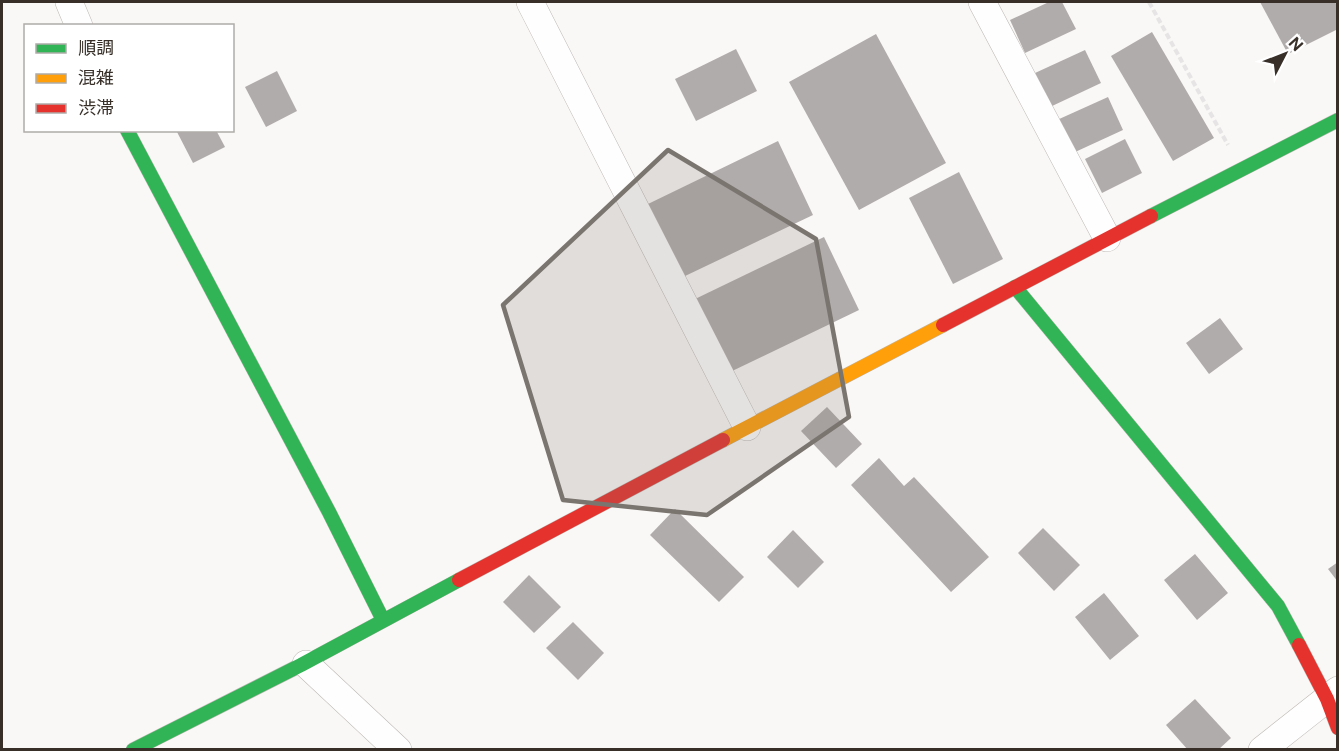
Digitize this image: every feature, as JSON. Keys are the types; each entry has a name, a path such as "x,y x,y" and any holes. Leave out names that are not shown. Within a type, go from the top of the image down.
{"street":[{"path":"69,2 78,24"},
{"path":"530,2 747,427"},
{"path":"982,2 1107,238"},
{"path":"133,750 306,664 383,620 747,427 1338,120"},
{"path":"128,132 329,512 383,620"},
{"path":"1015,287 1278,606 1332,694 1338,728"},
{"path":"306,664 398,750"},
{"path":"1262,750 1332,694"}],"path":[{"path":"1149,2 1241,169"}],"highlighted area":[{"path":"668,150 816,239 849,417 707,515 563,500 503,305"}],"building":[{"path":"1049,2 1062,2 1076,29 1025,53 1010,20"},
{"path":"1260,2 1335,2 1338,7 1338,29 1288,54"},
{"path":"1152,32 1214,138 1173,161 1111,56"},
{"path":"876,34 946,163 859,210 789,82"},
{"path":"736,49 757,91 696,121 675,79"},
{"path":"1085,50 1101,83 1050,107 1035,73"},
{"path":"277,71 297,111 266,127 245,87"},
{"path":"1108,97 1123,130 1073,153 1057,120"},
{"path":"177,132 217,132 225,147 193,163"},
{"path":"1125,139 1142,173 1102,193 1085,159"},
{"path":"778,141 813,215 683,277 648,204"},
{"path":"959,172 1003,259 953,284 909,198"},
{"path":"824,237 859,310 728,373 693,300"},
{"path":"1220,318 1243,349 1209,374 1186,343"},
{"path":"827,407 862,444 836,468 801,431"},
{"path":"879,458 904,486 914,477 989,557 951,592 851,485"},
{"path":"675,509 744,577 719,602 650,535"},
{"path":"1043,528 1080,565 1054,591 1018,553"},
{"path":"793,530 824,562 798,588 767,557"},
{"path":"1195,554 1228,593 1197,620 1164,580"},
{"path":"1338,562 1338,582 1328,569"},
{"path":"529,575 561,607 534,633 503,602"},
{"path":"1104,593 1139,636 1110,660 1075,617"},
{"path":"573,622 604,653 578,680 546,648"},
{"path":"1195,699 1231,738 1218,750 1188,750 1166,725"}],"traffic: fast":[{"path":"1151,216 1338,120"},
{"path":"128,132 329,512 383,620"},
{"path":"1015,287 1278,606 1299,645"},
{"path":"133,750 301,665 459,580"}],"traffic: slow":[{"path":"723,440 943,325"}],"traffic: jam":[{"path":"943,325 1151,216"},
{"path":"459,580 723,440"},
{"path":"1299,645 1327,699 1338,728"}]}
